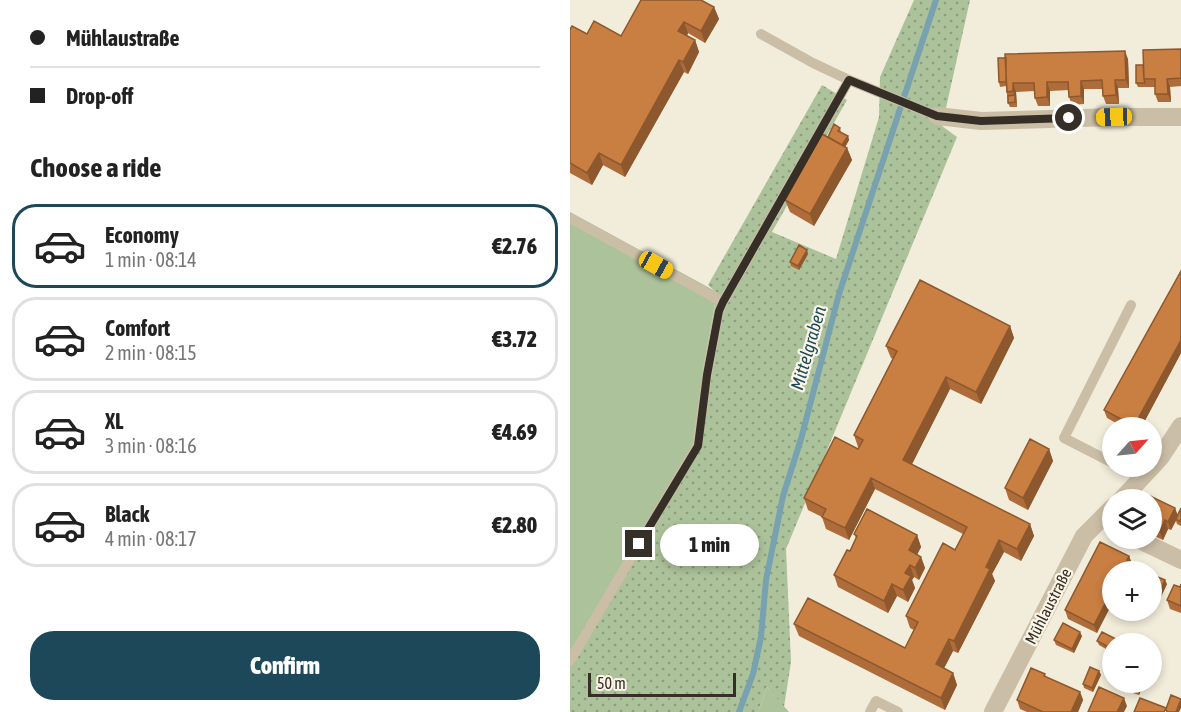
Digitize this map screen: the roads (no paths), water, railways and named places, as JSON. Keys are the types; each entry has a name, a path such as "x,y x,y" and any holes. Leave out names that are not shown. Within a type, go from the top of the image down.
{"street":[{"path":"929,113 981,121 1181,117"},
{"path":"1131,489 1161,458 1181,426"},
{"name":"Mühlaustraße","path":"996,711 1084,536 1102,527"},
{"path":"1158,549 1181,560"}],"lane":[{"path":"761,34 849,80 929,113"},
{"path":"570,661 698,446 707,375 719,311 849,80"},
{"path":"570,218 723,302"},
{"path":"1102,457 1064,438 1131,305"},
{"path":"870,712 876,701 898,712"}],"waterway":[{"name":"Mittelgraben","path":"739,712 753,674 761,637 766,580 783,496 801,439 839,294 936,0"}]}
